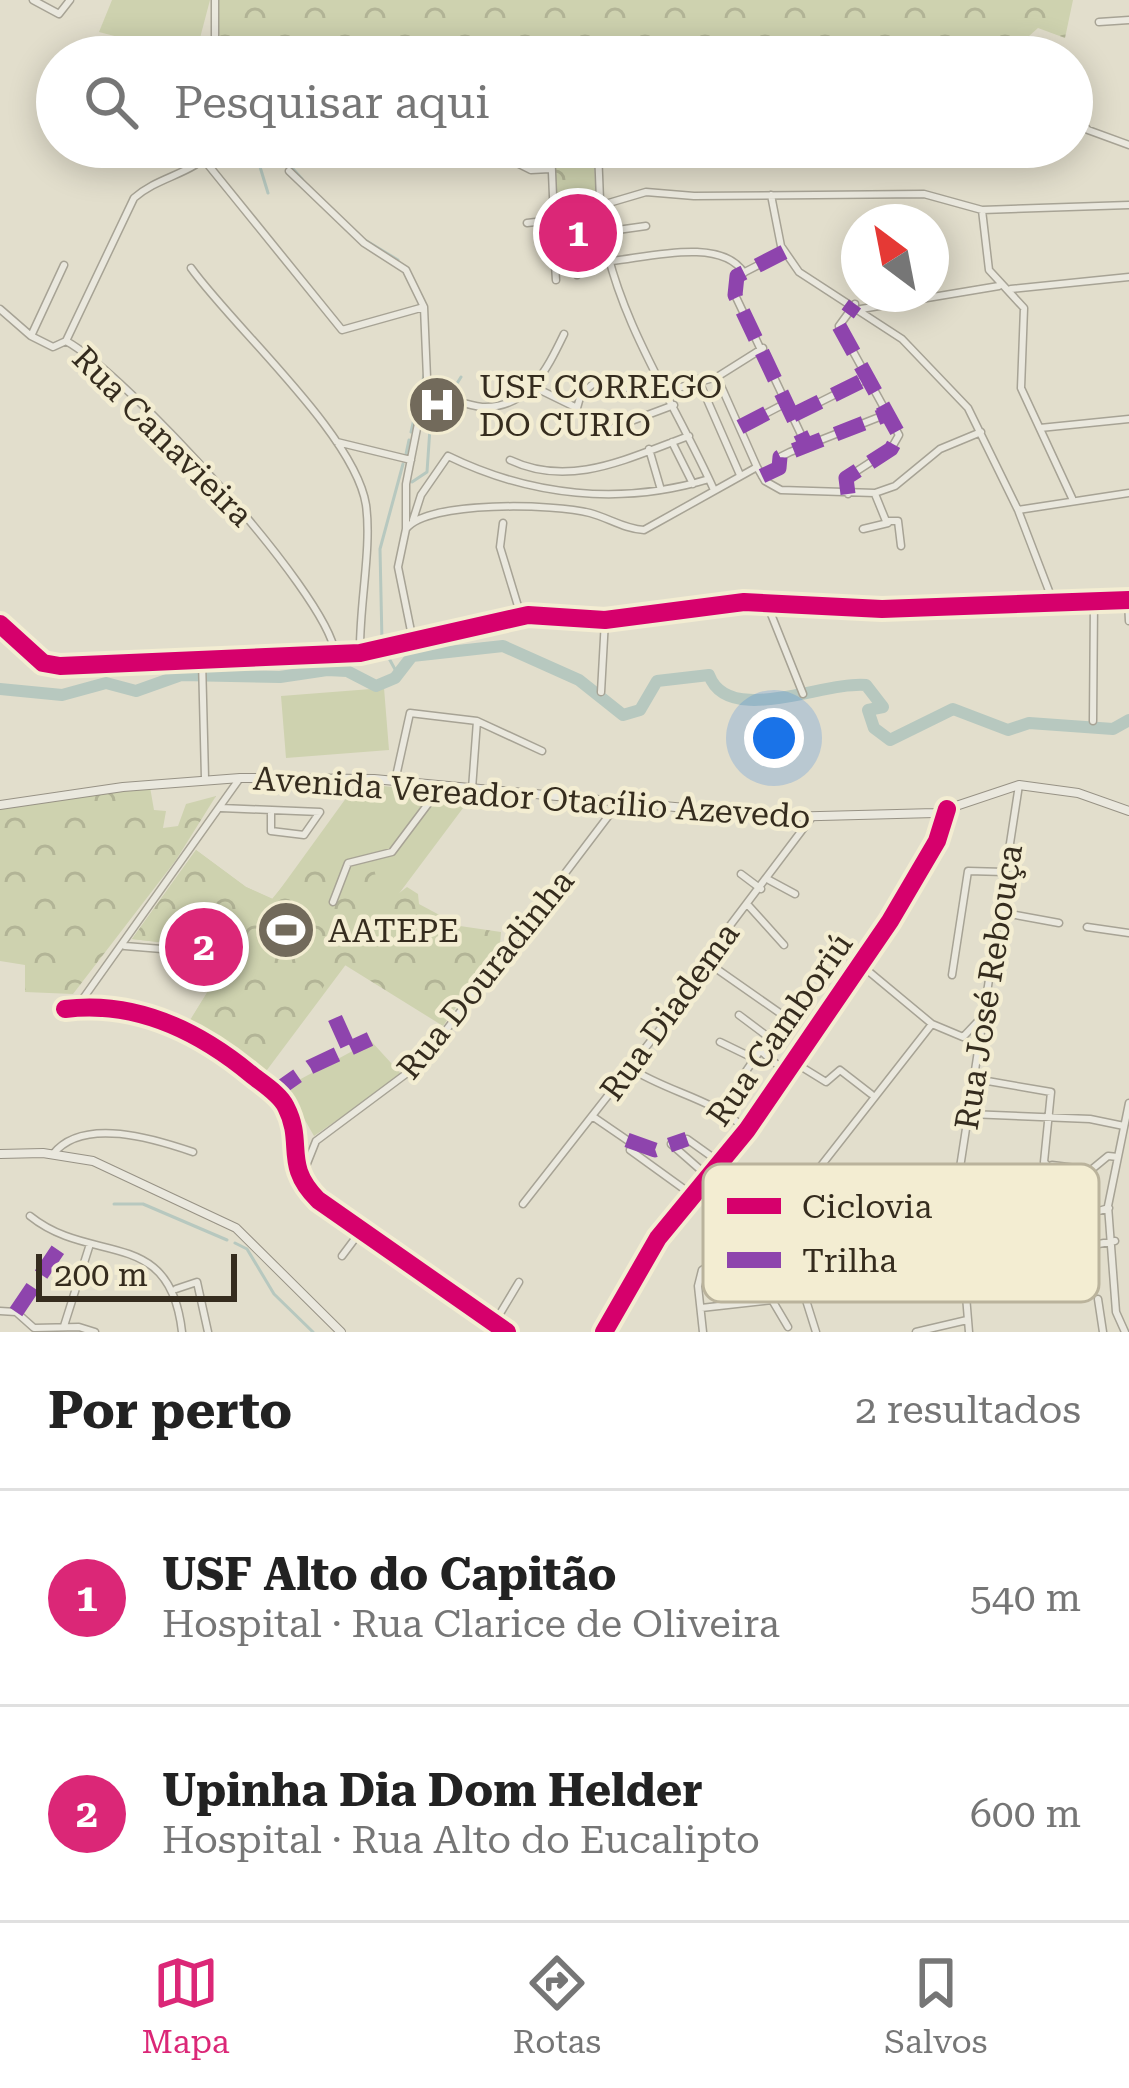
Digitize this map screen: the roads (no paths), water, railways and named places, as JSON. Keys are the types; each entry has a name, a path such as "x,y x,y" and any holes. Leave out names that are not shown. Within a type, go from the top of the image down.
{"main road":[{"name":"Avenida Vereador Otacílio Azevedo","path":"0,806 205,778 240,778 395,784 616,806 812,818 947,809 993,789 1019,785 1066,790 1129,811"},
{"path":"0,1154 53,1154 104,1165 236,1228 341,1332"}],"street":[{"path":"36,1 59,14 70,0"},
{"path":"214,0 215,36"},
{"path":"1099,22 1129,20"},
{"path":"1093,131 1129,145"},
{"path":"0,309 31,336 58,348 66,341 134,198 153,183 188,168"},
{"path":"211,168 342,330 424,307"},
{"path":"527,168 550,169 556,280"},
{"path":"599,168 604,235 612,261 714,490"},
{"path":"289,171 364,243 406,270 424,307 425,395 411,460 398,580 413,641"},
{"path":"602,205 646,192 924,194 982,210 1129,205"},
{"path":"771,195 784,252 799,272 841,297"},
{"path":"982,210 989,270 1024,308 1018,364 1021,388 1072,498"},
{"path":"526,223 602,220"},
{"path":"557,244 577,244 646,226"},
{"path":"577,244 577,275"},
{"path":"784,252 735,278 737,304 763,348 806,446"},
{"path":"612,261 718,254 736,261 744,273"},
{"path":"31,336 64,266"},
{"path":"191,268 337,442 366,504 360,652"},
{"path":"949,295 1129,277"},
{"path":"848,494 846,478 891,448 898,433 838,323 852,312"},
{"path":"864,312 941,376 981,432 1054,604"},
{"path":"425,395 485,407 534,387 564,334"},
{"name":"Rua Canavieira","path":"66,341 104,369 248,515 325,622 334,653"},
{"path":"667,391 717,377 763,348"},
{"path":"534,387 577,408 581,394 593,384 623,389 660,376"},
{"path":"717,377 760,472 781,490 875,493 895,486 940,449 981,432"},
{"path":"698,379 741,475"},
{"path":"793,415 866,379"},
{"path":"740,427 788,402"},
{"path":"610,429 674,405"},
{"path":"413,520 437,512 528,507 588,512 644,530 684,512 741,475 780,467 780,457 887,414"},
{"path":"1040,428 1129,419"},
{"path":"510,460 563,475 689,436"},
{"path":"337,442 411,460"},
{"path":"672,442 693,484"},
{"path":"650,449 661,490"},
{"path":"406,529 421,494 448,456 477,472 532,487 613,495 709,478"},
{"path":"875,493 888,523"},
{"path":"1018,510 1072,498 1129,493"},
{"path":"863,529 898,521 902,546"},
{"path":"503,523 500,547 520,616"},
{"path":"0,624 47,665 202,663 360,652 520,616 605,622 696,606 767,604 807,609 1129,600 1129,621"},
{"path":"767,604 803,694"},
{"path":"1093,721 1094,604"},
{"path":"601,692 605,622"},
{"path":"202,663 205,778"},
{"path":"395,784 405,716 477,721 542,751"},
{"path":"472,791 477,721"},
{"path":"77,1007 240,778"},
{"name":"Rua José Rebouça","path":"961,1164 970,1078 1019,785"},
{"path":"333,902 348,863 392,852 440,788"},
{"name":"Rua Douradinha","path":"300,1181 316,1141 422,1062 616,806"},
{"path":"221,808 272,810 288,811 320,812 304,835 278,835 272,831 272,810"},
{"name":"Rua Camboriú","path":"722,1164 928,860 947,809"},
{"name":"Rua Diadema","path":"524,1204 679,1005 704,960 812,818"},
{"path":"952,975 968,871 1005,872"},
{"path":"741,874 761,890"},
{"path":"769,880 795,895"},
{"path":"748,905 784,945"},
{"path":"999,912 1059,923"},
{"path":"1087,927 1129,933"},
{"path":"123,945 174,950 214,965"},
{"path":"704,960 784,1015 772,1040 753,1058 720,1108"},
{"path":"861,964 932,1024 963,1036 982,1017"},
{"path":"65,1009 130,1011 167,1021 229,1057 288,1110 300,1181 360,1232 507,1332"},
{"path":"739,1015 772,1040"},
{"path":"820,1164 932,1024"},
{"path":"720,1042 753,1058"},
{"path":"762,1052 785,1072"},
{"path":"792,1060 826,1082 840,1070 871,1095"},
{"path":"630,1068 720,1108 747,1130"},
{"path":"970,1078 1048,1090 1044,1162 1049,1164"},
{"path":"1125,1332 1116,1312 1115,1241 1108,1208 1129,1103"},
{"path":"969,1114 1124,1126"},
{"path":"592,1116 627,1140"},
{"path":"53,1154 72,1138 93,1134 148,1139 193,1152"},
{"path":"687,1139 722,1164"},
{"path":"671,1144 703,1172"},
{"path":"630,1150 695,1198"},
{"path":"1098,1164 1108,1156 1118,1157"},
{"name":"Rua Camboriú","path":"604,1332 658,1238 703,1188"},
{"path":"1099,1211 1108,1208"},
{"path":"30,1216 64,1238 129,1253 166,1277 175,1290 182,1332"},
{"path":"342,1256 360,1232"},
{"path":"1099,1245 1115,1241"},
{"path":"64,1326 90,1243"},
{"path":"703,1270 699,1273 703,1332"},
{"path":"175,1290 197,1282 208,1332"},
{"path":"495,1322 519,1282"},
{"path":"700,1308 754,1302"},
{"path":"773,1302 788,1327"},
{"path":"806,1302 816,1332"},
{"name":"Rua José Rebouça","path":"965,1302 969,1332"},
{"path":"0,1311 16,1312 34,1328 64,1326 95,1332"},
{"path":"916,1332 967,1320"}],"waterway":[{"path":"260,168 268,193"},
{"path":"292,168 302,179"},
{"path":"365,240 398,260"},
{"path":"411,432 424,375"},
{"path":"451,393 461,377"},
{"path":"412,482 427,472 430,428 448,402"},
{"path":"406,454 409,440"},
{"path":"382,642 380,549 403,464"},
{"path":"0,689 62,695 106,683 136,691 181,675 280,677 327,670 347,671 376,686 395,678 412,656 503,646 579,680 623,715 640,710 657,681 709,675 719,690 756,700 866,685 883,707 868,710 874,728 890,740 953,709 1008,730 1029,723 1113,729 1129,720"},
{"path":"385,651 397,673"},
{"path":"114,1204 143,1204 227,1240"},
{"path":"235,1243 247,1249 274,1294 313,1332"}],"place":[{"name":"USF Alto do Capitão","path":"578,233"},
{"name":"USF CORREGO DO CURIO","path":"437,405"},
{"name":"AATEPE","path":"286,930"},
{"name":"Upinha Dia Dom Helder","path":"204,947"}]}
